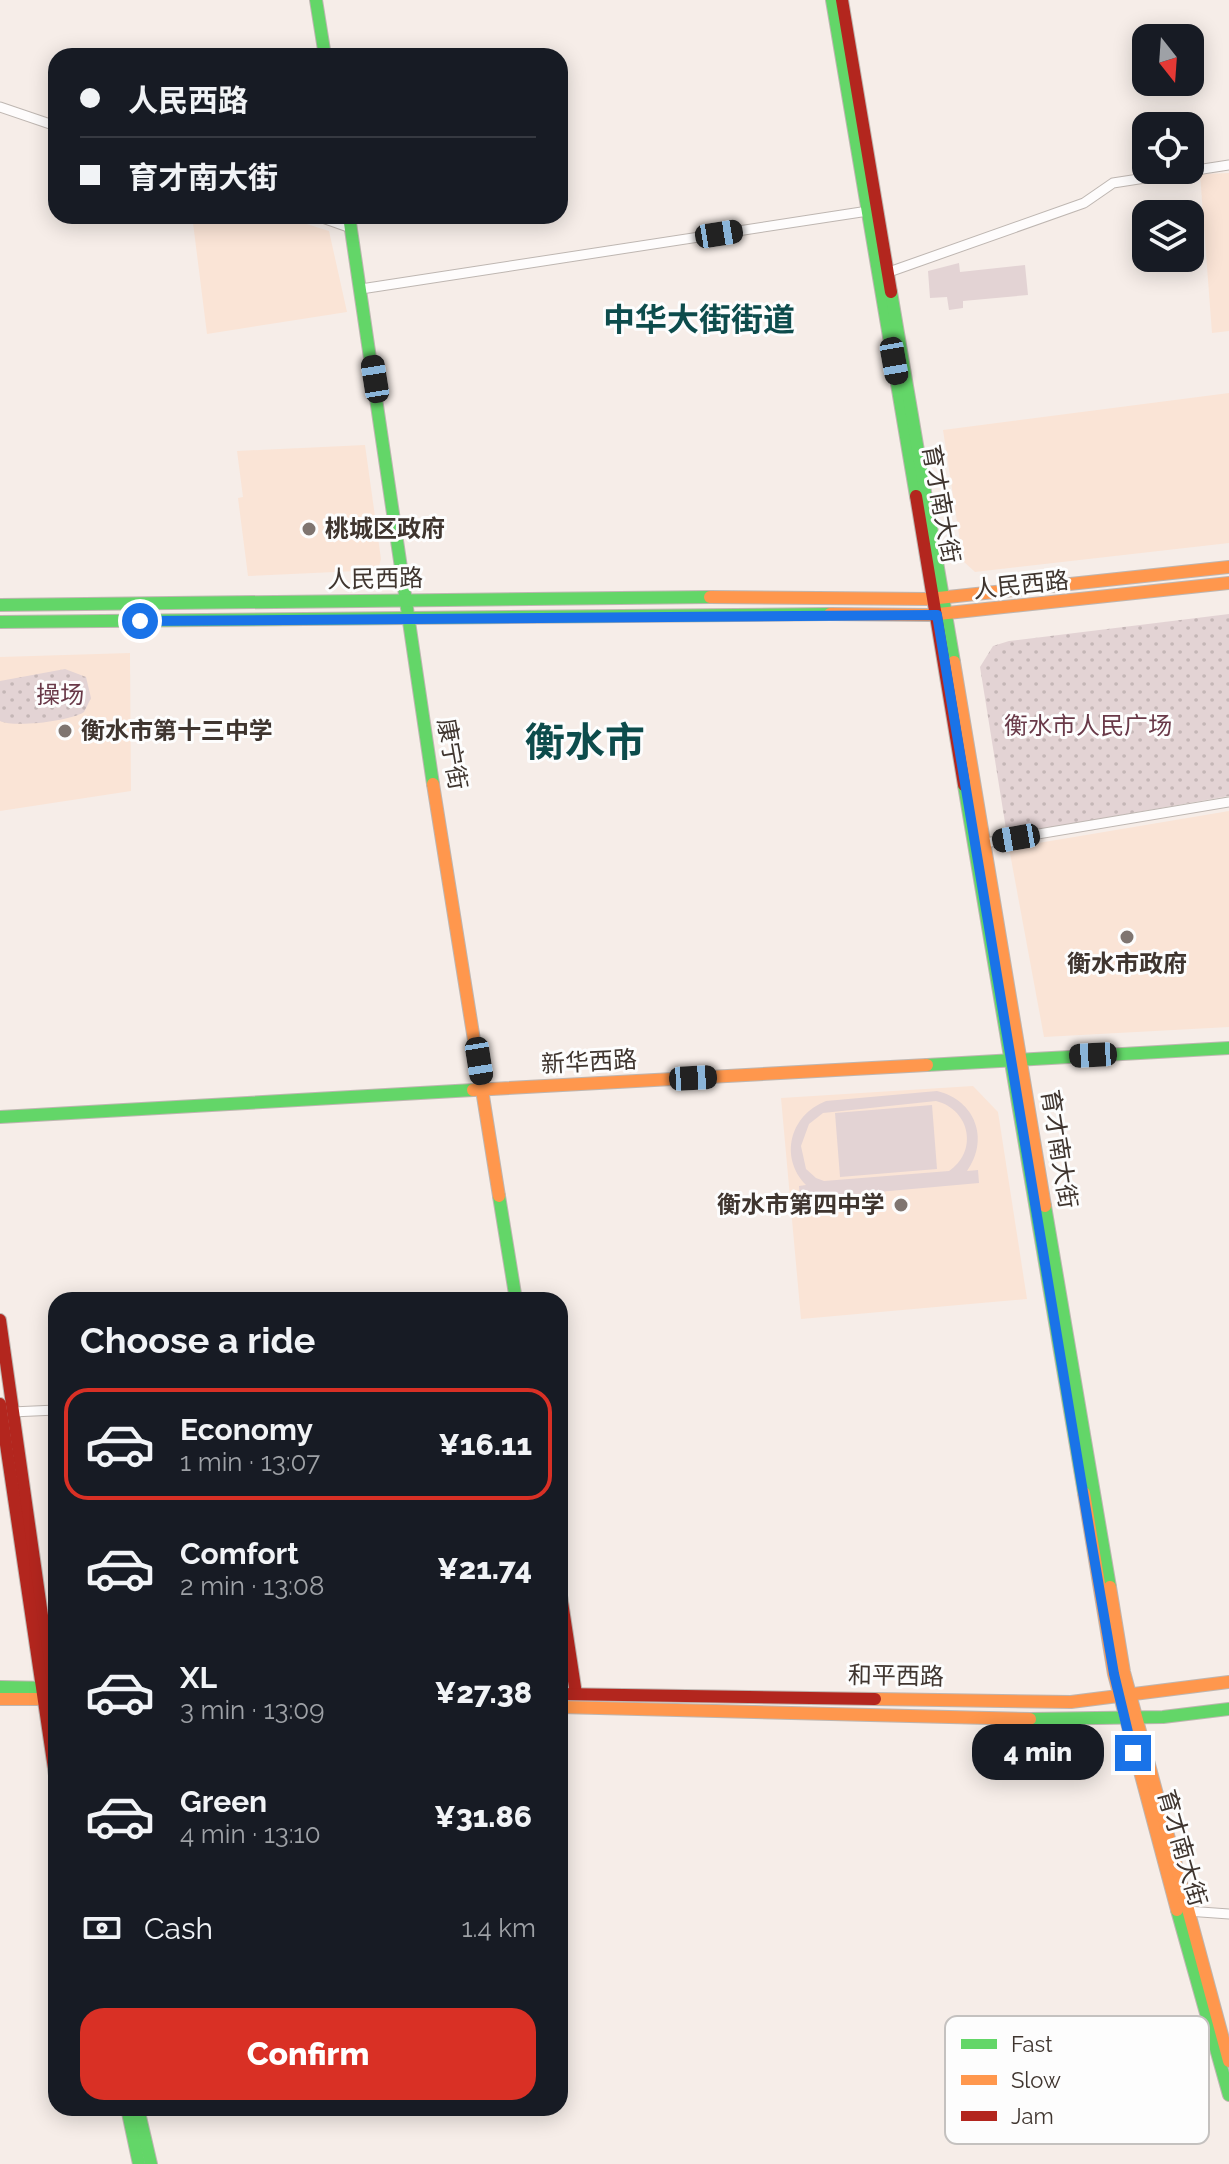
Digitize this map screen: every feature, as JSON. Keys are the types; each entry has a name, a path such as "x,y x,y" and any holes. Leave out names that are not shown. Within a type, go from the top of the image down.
{"main road":[{"path":"316,0 324,48"},
{"name":"育才南大街","path":"832,0 942,615 1124,1696 1208,2016"},
{"name":"育才南大街","path":"842,0 889,272 939,598"},
{"name":"康宁街","path":"350,224 407,617 515,1292"},
{"name":"人民西路","path":"0,605 939,598 1229,567"},
{"name":"人民西路","path":"0,622 942,615 1229,583"},
{"name":"育才南大街","path":"942,615 985,843 1016,1060"},
{"name":"新华西路","path":"0,1117 1229,1048"},
{"path":"0,1320 48,1679"},
{"path":"0,1404 48,1682"},
{"path":"568,1642 576,1694"},
{"name":"和平西路","path":"568,1694 1071,1702 1229,1682"},
{"path":"0,1687 48,1694"},
{"path":"0,1699 48,1694"},
{"name":"和平西路","path":"568,1707 1130,1719 1229,1709"},
{"name":"育才南大街","path":"1130,1719 1229,2061"},
{"name":"育才南大街","path":"1209,2019 1229,2095"},
{"path":"129,2116 139,2164"},
{"path":"140,2116 151,2164"}],"street":[{"path":"0,107 48,123"},
{"path":"889,272 1084,203 1113,183 1229,165"},
{"path":"361,289 868,211"},
{"path":"985,843 1229,802"},
{"path":"12,1412 48,1410"},
{"path":"1187,1911 1229,1914"}],"shaded area":[{"path":"1229,173 1229,331 1212,333 1201,184 1204,184 1204,174"},
{"path":"193,224 307,224 329,231 347,312 207,334"},
{"path":"1229,393 1229,543 975,572 963,561 943,430"},
{"name":"桃城区政府","path":"365,445 381,559 378,570 248,576 238,498 243,497 237,451"},
{"name":"衡水市第十三中学","path":"130,653 131,791 0,811 0,657"},
{"name":"衡水市政府","path":"1229,811 1229,1027 1044,1037 1009,848"},
{"name":"衡水市第四中学","path":"973,1086 998,1112 1027,1299 801,1319 781,1098"}],"green space":[{"path":"959,263 960,272 1025,265 1028,295 963,301 963,308 949,310 947,297 930,298 928,271"},
{"name":"衡水市人民广场","path":"1229,614 1229,796 1007,835 980,667 993,646 1009,641"},
{"name":"操场","path":"65,669 86,677 91,698 84,712 42,722 17,724 0,721 0,681"},
{"path":"937,1091 950,1096 961,1103 975,1122 977,1146 967,1171 978,1170 979,1183 800,1199 799,1186 806,1185 793,1162 792,1138 804,1116 826,1101","holes":["936,1101 948,1106 963,1122 967,1143 958,1163 949,1171 824,1181 806,1169 801,1146 809,1124 823,1113"]},
{"path":"932,1105 937,1169 840,1177 835,1113"}],"traffic: fast":[{"path":"316,0 324,48"},
{"path":"832,0 916,496"},
{"path":"350,224 433,784"},
{"path":"891,292 954,662"},
{"path":"0,605 710,597"},
{"path":"0,622 830,614"},
{"path":"964,785 1084,1493"},
{"path":"927,1065 1229,1048"},
{"path":"0,1117 473,1090"},
{"path":"499,1196 515,1292"},
{"path":"1045,1206 1110,1587"},
{"path":"0,1687 48,1688"},
{"path":"1030,1719 1163,1717 1229,1709"},
{"path":"1177,1910 1207,2016"},
{"path":"1209,2024 1229,2095"},
{"path":"129,2116 139,2164"},
{"path":"140,2116 151,2164"}],"traffic: slow":[{"path":"710,597 929,599 1229,567"},
{"path":"830,614 929,615 1229,583"},
{"path":"954,662 1045,1206"},
{"path":"433,784 499,1196"},
{"path":"473,1090 927,1065"},
{"path":"1084,1493 1114,1674 1177,1910"},
{"path":"1110,1587 1124,1672 1229,2061"},
{"path":"875,1699 1071,1702 1229,1682"},
{"path":"0,1699 48,1699"},
{"path":"568,1707 1030,1719"}],"traffic: jam":[{"path":"842,0 891,292"},
{"path":"916,496 964,785"},
{"path":"0,1320 48,1658"},
{"path":"0,1404 48,1728"},
{"path":"568,1642 576,1694"},
{"path":"568,1694 875,1699"}],"place":[{"name":"桃城区政府","path":"309,529"},
{"name":"衡水市第十三中学","path":"65,731"},
{"name":"衡水市政府","path":"1127,937"},
{"name":"衡水市第四中学","path":"901,1205"}],"district":[{"name":"中华大街街道","path":"699,320"},
{"name":"衡水市","path":"585,742"}],"route":[{"path":"140,621 722,614 937,615 1114,1674 1133,1753"}]}
